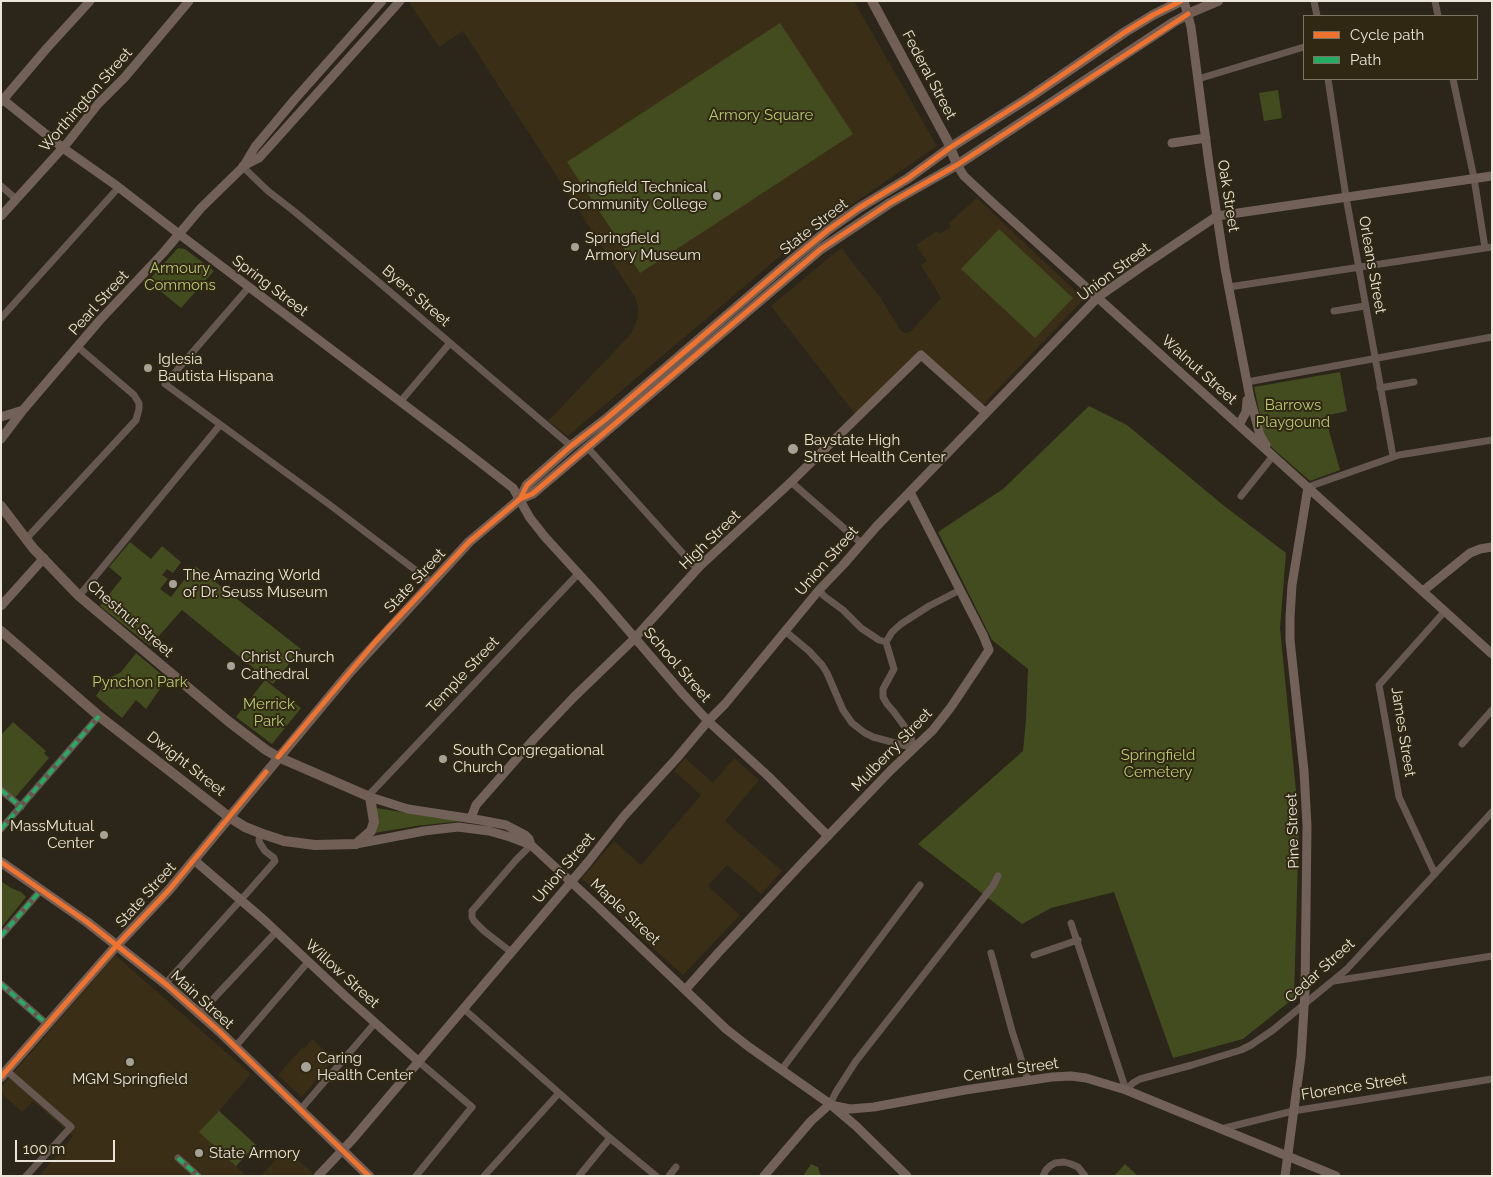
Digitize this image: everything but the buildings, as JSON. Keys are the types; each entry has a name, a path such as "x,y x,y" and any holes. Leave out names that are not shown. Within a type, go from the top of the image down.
{"main road":[{"name":"Federal Street","path":"872,1 951,147 957,165"},
{"name":"State Street","path":"4,1074 117,945 169,890 350,672 469,542 520,498 527,486 571,446 606,419 828,230 1132,28 1182,1"},
{"name":"State Street","path":"520,498 538,490 821,249 920,185 957,165 1188,14 1218,1"},
{"path":"1058,77 1069,91"},
{"path":"859,208 866,219"},
{"name":"Chestnut Street","path":"1,506 26,539 79,596 228,721 278,757"},
{"name":"Dwight Street","path":"1,631 99,716 229,817 245,827 299,844 356,844"},
{"name":"Maple Street","path":"278,757 369,797"},
{"path":"356,844 369,834 374,825 369,797"},
{"name":"Main Street","path":"1,862 87,922 165,984 235,1047 370,1176"}],"street":[{"path":"2,100 90,1"},
{"name":"Worthington Street","path":"1,216 63,148 98,104 125,76 189,1"},
{"name":"Pearl Street","path":"243,167 259,158 400,1"},
{"name":"Oak Street","path":"1182,1 1191,27 1217,216 1247,382 1260,436 1274,456"},
{"path":"1314,1 1317,15"},
{"path":"1435,1 1438,15"},
{"path":"379,4 386,16"},
{"name":"Pearl Street","path":"1,440 23,410 100,320 205,204 243,167 255,148 295,99 379,4"},
{"path":"1198,79 1303,48"},
{"name":"Orleans Street","path":"1328,80 1374,360 1393,456"},
{"path":"1229,287 1489,248 1453,80"},
{"path":"295,99 305,107"},
{"name":"Spring Street","path":"2,100 63,148 119,187 330,347 513,488 520,498"},
{"path":"1172,143 1206,138"},
{"name":"Walnut Street","path":"957,165 964,176 1492,654"},
{"name":"Byers Street","path":"243,167 268,192 295,212 571,446"},
{"name":"Union Street","path":"318,1176 357,1134 464,1009 624,816 725,704 819,590 861,543 1098,297 1217,216 1492,176"},
{"path":"1,186 16,199"},
{"path":"1,318 119,187"},
{"path":"249,287 165,384 431,582"},
{"path":"1334,311 1365,306"},
{"path":"1247,382 1492,337"},
{"path":"400,402 450,343"},
{"path":"26,539 136,420 140,409 134,395 78,347"},
{"name":"High Street","path":"471,818 476,805 540,732 635,638 698,569 922,355 986,413"},
{"name":"Oak Street","path":"1239,425 1247,409 1247,382"},
{"path":"1380,388 1414,382"},
{"path":"1,418 23,410"},
{"path":"79,596 220,425"},
{"path":"1308,487 1393,456 1492,440"},
{"path":"587,447 698,569"},
{"path":"1241,496 1274,456"},
{"path":"791,482 861,543"},
{"name":"Pine Street","path":"1285,1176 1302,1048 1305,1004 1307,826 1304,772 1290,640 1290,611 1308,487"},
{"name":"Mulberry Street","path":"685,990 828,836 942,719 989,650 984,635 910,492"},
{"name":"School Street","path":"520,498 530,518 545,537 579,573 683,694 708,721 768,776 828,836"},
{"path":"1423,591 1470,553 1492,547"},
{"path":"1,606 44,558"},
{"name":"Temple Street","path":"369,797 579,573"},
{"path":"819,590 862,628 879,640 886,642"},
{"path":"914,748 910,734 883,697 883,689 894,669 886,642 892,632 901,624 929,606 960,590"},
{"name":"James Street","path":"1435,874 1399,797 1379,685 1445,611"},
{"path":"785,631 812,653 822,664 843,710 852,723 873,737 914,748"},
{"path":"1462,744 1492,710"},
{"path":"1,829 99,716"},
{"path":"1,790 21,807"},
{"name":"Maple Street","path":"369,797 408,809 498,824 525,835 531,845 734,1036 830,1104 856,1126 907,1176"},
{"name":"Cedar Street","path":"1126,1090 1140,1079 1192,1065 1251,1045 1273,1030 1347,969 1492,812"},
{"name":"Dwight Street","path":"356,844 433,829 458,828 489,831 515,838 531,845"},
{"path":"165,984 275,861 261,845 259,840 260,833"},
{"path":"511,952 474,922 472,912 531,845"},
{"name":"Willow Street","path":"194,860 472,1107 416,1176"},
{"path":"764,1176 811,1120 830,1104 856,1062 993,886 998,876"},
{"path":"782,1070 920,885"},
{"path":"1,936 41,890"},
{"path":"1071,923 1126,1090"},
{"path":"199,1014 276,932"},
{"path":"1034,955 1078,940"},
{"path":"991,953 1028,1080"},
{"path":"1332,981 1492,956"},
{"path":"235,1047 308,962"},
{"path":"1,984 48,1024"},
{"path":"464,1009 610,1138 656,1176"},
{"path":"300,1110 373,1021"},
{"path":"4,1074 71,1127 26,1176"},
{"name":"Central Street","path":"830,1104 850,1109 874,1107 1028,1080 1071,1076 1098,1081 1126,1090 1336,1176"},
{"name":"Florence Street","path":"1221,1129 1293,1111 1492,1079"},
{"path":"484,1176 559,1093"},
{"path":"579,1176 610,1138"},
{"path":"178,1158 198,1176"},
{"path":"1043,1176 1050,1166 1064,1162 1078,1167 1085,1176"},
{"path":"669,1176 676,1167"}],"shaded area":[{"name":"Springfield Technical Community College","path":"411,1 854,1 937,146 792,246 568,436 548,421 631,334 637,320 638,309 636,299 463,31 439,47 410,4"},
{"path":"977,198 1084,299 978,410 918,355 855,414 771,306 842,248 880,297 901,331 905,333 910,332 941,298 921,265 927,261 916,245 937,231 939,234 951,227 949,223"},
{"path":"685,758 713,783 734,758 759,780 725,821 782,871 761,894 727,865 708,886 740,915 683,975 636,933 582,878 614,841 641,865 701,795 674,771"},
{"name":"MGM Springfield","path":"115,955 251,1074 219,1111 256,1145 236,1166 247,1176 39,1176 73,1136 33,1101 22,1112 3,1095 1,1087"},
{"name":"Caring Health Center","path":"312,1039 334,1059 302,1097 278,1075"},
{"path":"285,1149 313,1173 311,1176 261,1176"}],"green space":[{"name":"Armory Square","path":"780,23 853,134 640,273 567,162"},
{"path":"1278,90 1282,118 1264,121 1259,93"},
{"path":"999,229 1073,298 1035,338 961,269"},
{"name":"Armoury Commons","path":"178,248 185,249 214,271 181,308 148,281"},
{"name":"Barrows Playgound","path":"1340,372 1347,411 1325,416 1340,470 1310,481 1269,445 1264,434 1254,387"},
{"name":"Springfield Cemetery","path":"1089,406 1127,425 1223,505 1286,553 1280,628 1299,822 1294,998 1243,1039 1173,1058 1114,892 1051,908 1022,924 918,844 1023,751 1026,720 1028,669 992,640 938,532 1003,489"},
{"path":"130,542 151,559 162,546 181,562 173,573 167,569 162,575 168,579 160,589 171,597 195,566 301,649 273,684 182,610 150,646 100,606 122,578 109,567"},
{"name":"Pynchon Park","path":"136,653 167,679 146,709 136,700 122,718 96,696 103,685 106,687 108,684 106,682 109,678 121,672"},
{"name":"Merrick Park","path":"265,680 301,708 272,744 236,717"},
{"path":"13,722 46,751 44,753 49,758 13,800 1,790 1,735"},
{"path":"377,808 437,818 461,821 374,833"},
{"path":"1,881 21,892 26,897 1,928"},
{"path":"219,1111 256,1145 236,1166 199,1132"},
{"path":"811,1164 818,1167 821,1176 803,1176"},
{"path":"1125,1164 1138,1176 1114,1176"}],"marked path":[{"path":"1,829 99,716"},
{"path":"1,790 21,807"},
{"path":"1,936 41,890"},
{"path":"1,984 48,1025"},
{"path":"178,1158 198,1176"}],"cycle path":[{"path":"520,499 527,485 571,446 606,419 828,230 1125,32 1181,1"},
{"path":"278,757 376,641 469,542 520,499 537,490 821,249 890,203 957,165 1188,14"},
{"path":"1,1077 117,945 169,890 266,772"},
{"path":"1,862 87,922 167,985 219,1031 369,1176"}],"place":[{"name":"Springfield Technical Community College","path":"717,196"},
{"name":"Springfield Armory Museum","path":"575,247"},
{"name":"Iglesia Bautista Hispana","path":"148,368"},
{"name":"Baystate High Street Health Center","path":"793,449"},
{"name":"The Amazing World of Dr. Seuss Museum","path":"173,584"},
{"name":"Christ Church Cathedral","path":"231,666"},
{"name":"South Congregational Church","path":"443,759"},
{"name":"MassMutual Center","path":"104,835"},
{"name":"MGM Springfield","path":"130,1062"},
{"name":"Caring Health Center","path":"306,1067"},
{"name":"State Armory","path":"199,1153"}]}
